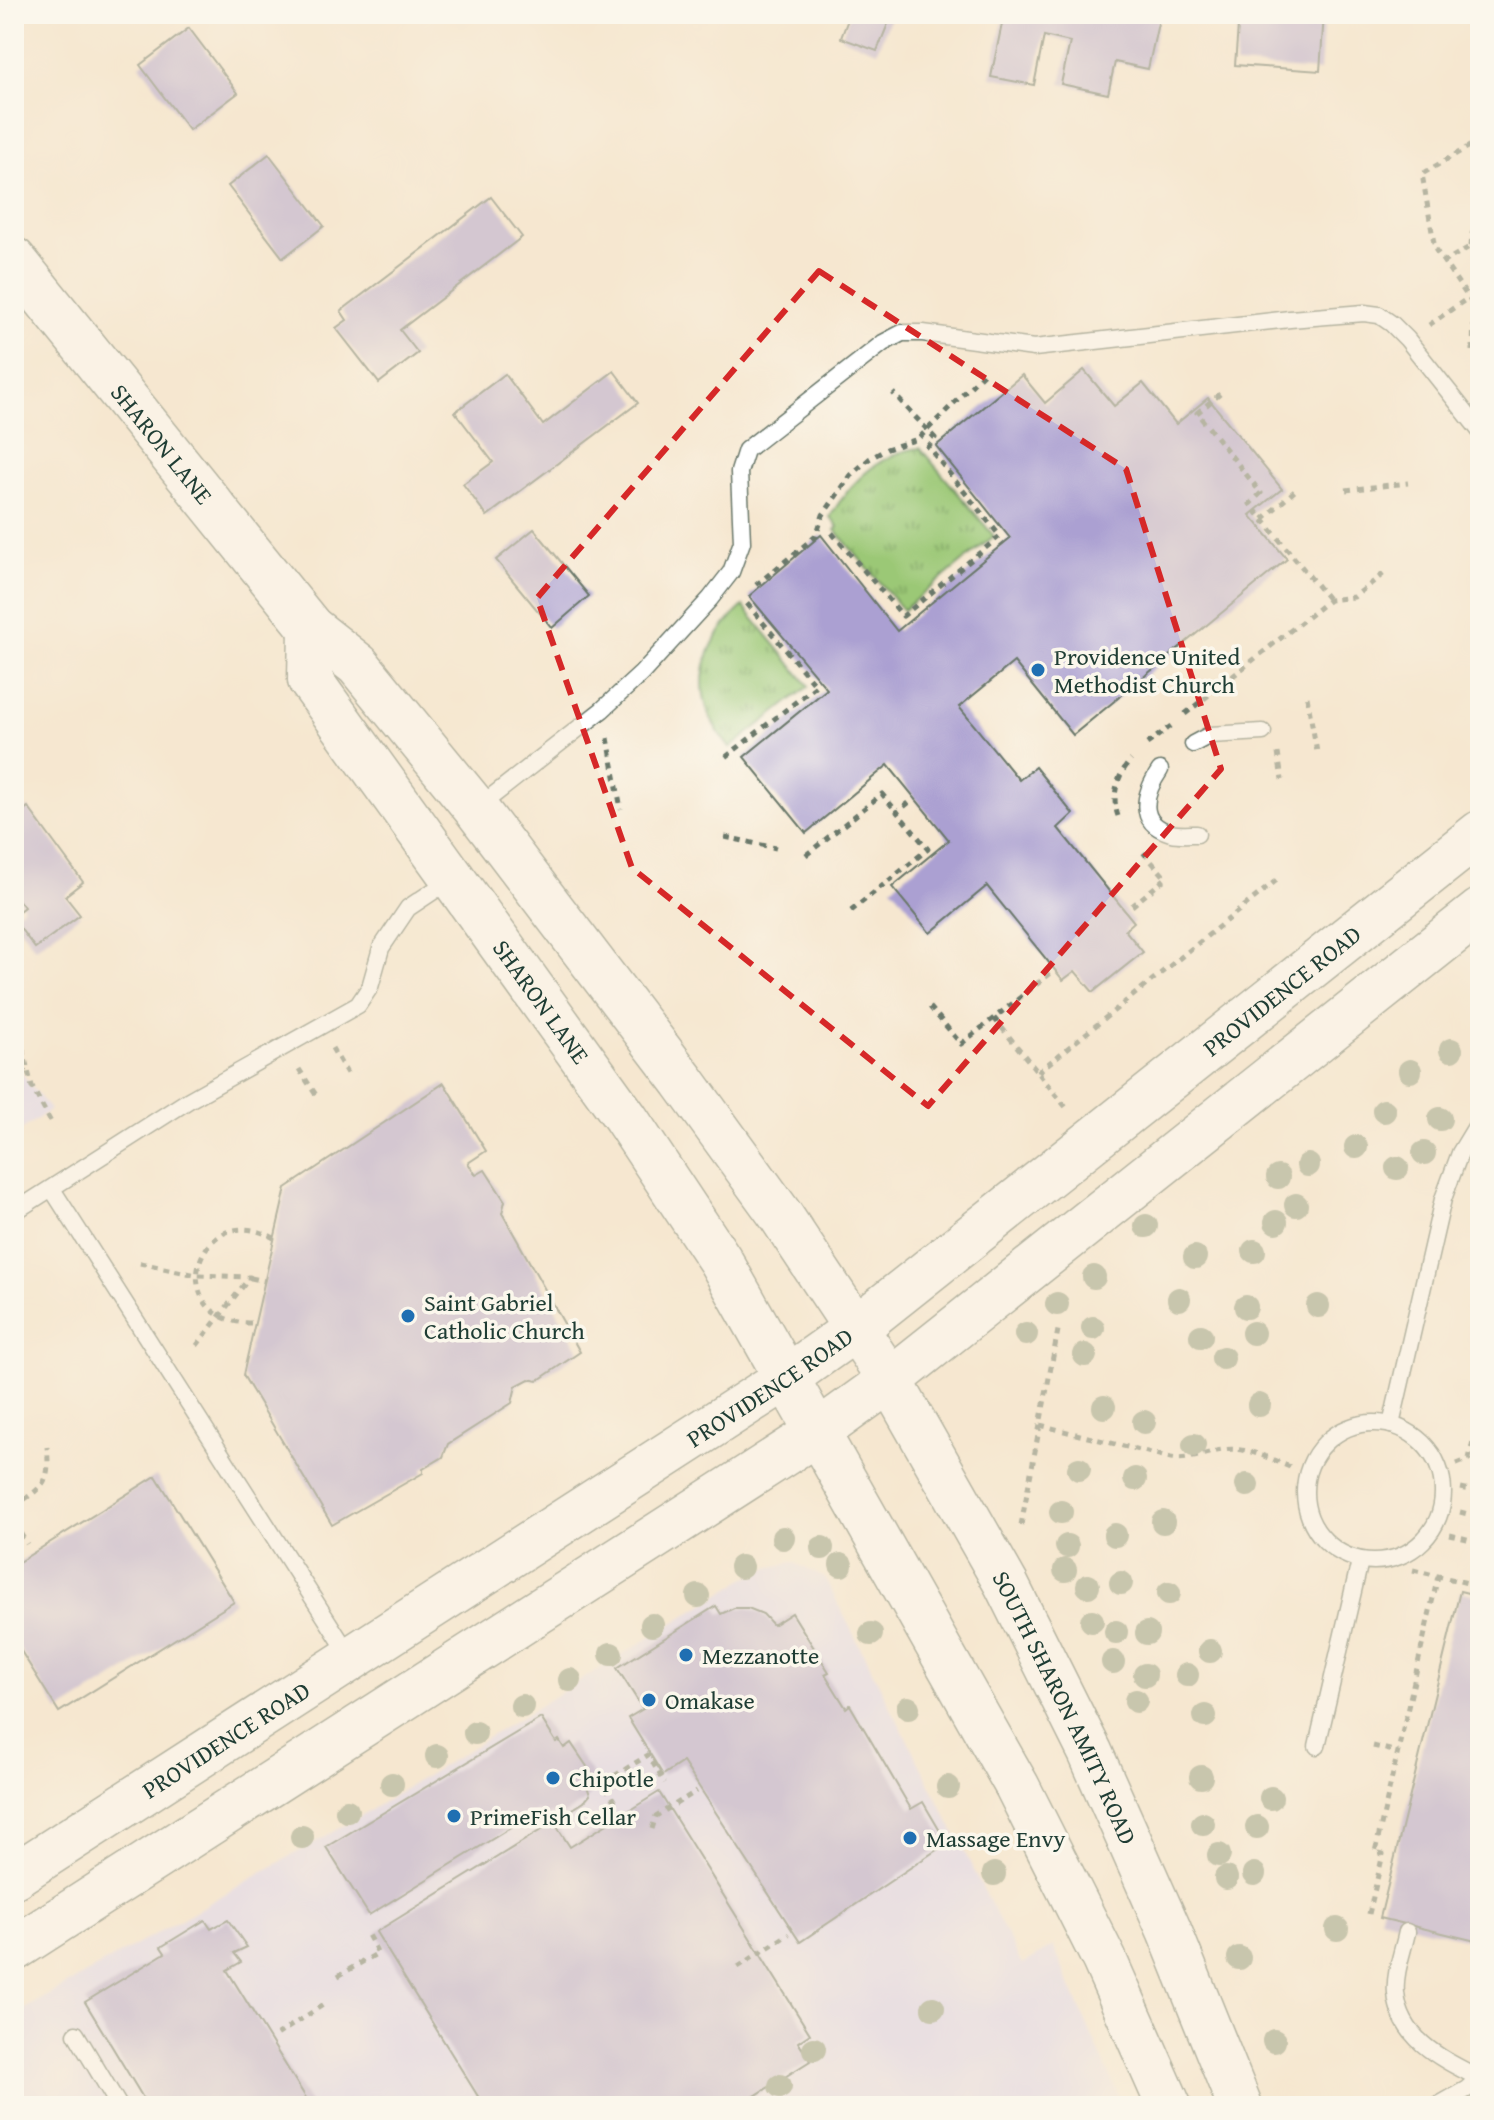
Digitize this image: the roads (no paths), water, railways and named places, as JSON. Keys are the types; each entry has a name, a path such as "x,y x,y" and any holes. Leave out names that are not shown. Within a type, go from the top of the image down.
{"main road":[{"name":"SHARON LANE","path":"14,260 311,628 358,665 476,809 710,1118 781,1216 855,1329"},
{"name":"SHARON LANE","path":"311,628 310,680 625,1117 703,1234 786,1378"},
{"name":"PROVIDENCE ROAD","path":"14,1876 786,1378 855,1329 1480,833"},
{"path":"14,1949 818,1432 890,1380 1480,911"},
{"name":"SOUTH SHARON AMITY ROAD","path":"855,1329 890,1380 1006,1584 1090,1752 1169,1930 1240,2106"},
{"path":"786,1378 1017,1786 1104,1959 1169,2106"}],"lane":[{"path":"476,809 602,710 641,674 731,572 742,542 739,472 746,450 883,343 902,333 1034,348 1290,319 1364,313 1379,315 1407,339 1480,431"},
{"path":"1193,744 1210,735 1263,732"},
{"path":"1160,770 1147,789 1145,805 1151,820 1169,833 1197,834"},
{"path":"14,1212 189,1100 358,1005 370,987 381,948 408,908 453,878"},
{"path":"1391,1425 1443,1199 1460,1153 1480,1120"},
{"path":"52,1189 352,1659"},
{"path":"1369,1423 1391,1425 1412,1434 1429,1449 1439,1470 1443,1492 1439,1515 1428,1535 1411,1551 1385,1560 1360,1561 1326,1542 1313,1524 1306,1502 1306,1479 1313,1458 1328,1440 1347,1428 1369,1423"},
{"path":"1317,1746 1360,1561"},
{"path":"1407,1932 1396,1992 1403,2019 1416,2039 1441,2058 1480,2077 1467,2089 1437,2106"},
{"path":"76,2034 119,2106"}],"place":[{"name":"Providence United Methodist Church","path":"1038,670"},
{"name":"Saint Gabriel Catholic Church","path":"408,1316"},
{"name":"Mezzanotte","path":"686,1655"},
{"name":"Omakase","path":"649,1700"},
{"name":"Chipotle","path":"553,1778"},
{"name":"PrimeFish Cellar","path":"454,1816"},
{"name":"Massage Envy","path":"910,1838"}]}
